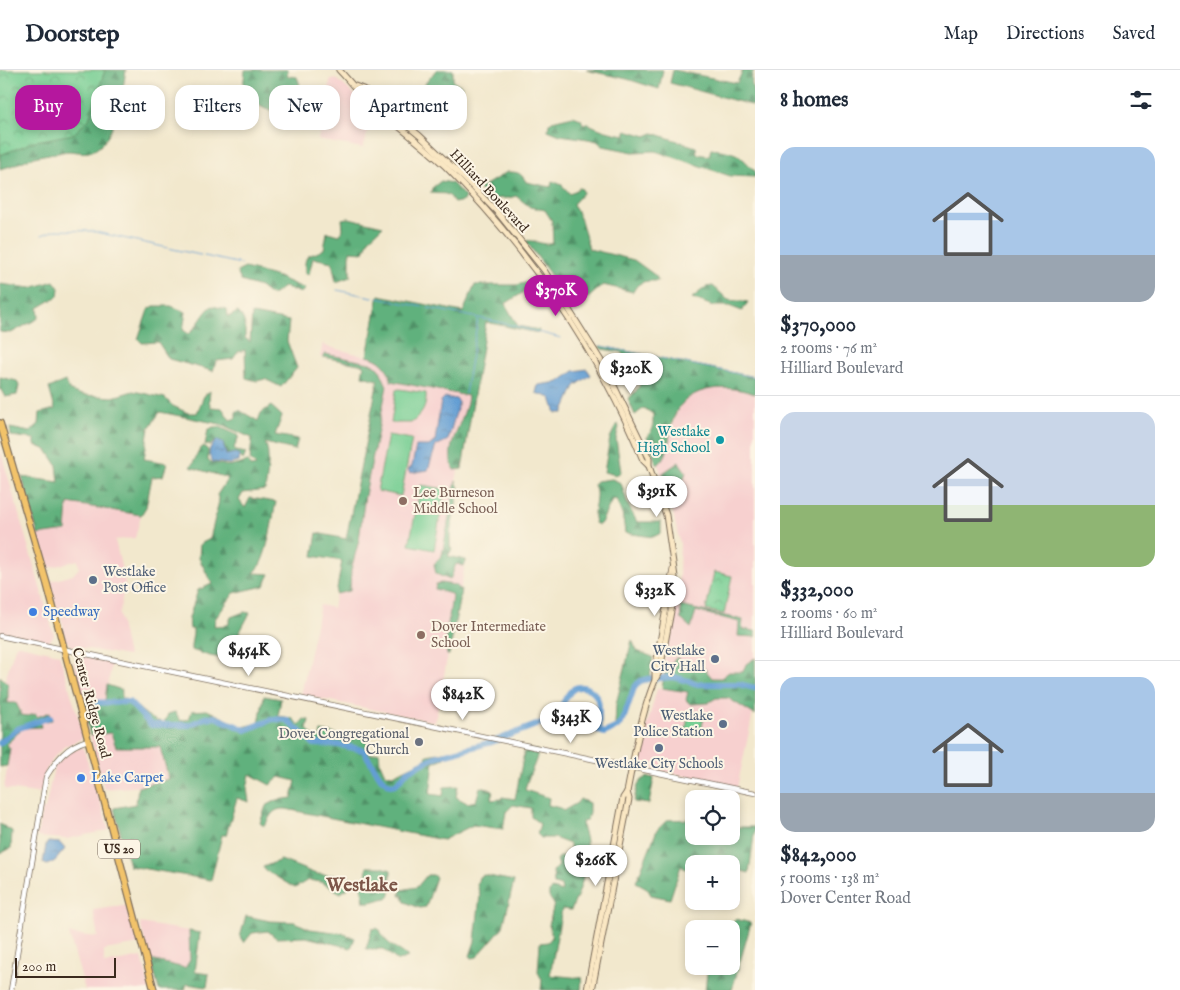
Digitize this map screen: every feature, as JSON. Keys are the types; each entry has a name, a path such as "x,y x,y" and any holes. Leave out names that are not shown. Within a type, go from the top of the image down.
{"main road":[{"name":"Hilliard Boulevard","path":"339,70 354,85"},
{"name":"Hilliard Boulevard","path":"403,130 443,164 517,247 580,336 607,383 643,460 649,466"},
{"name":"Hilliard Boulevard","path":"413,130 498,213 544,270 585,333 617,390 649,458 649,466 666,515 675,577 674,595 658,671 627,792 623,798 587,990"},
{"name":"Center Ridge Road","path":"0,423 121,858 154,990"},
{"name":"Hilliard Boulevard","path":"592,990 629,799 627,792"}],"street":[{"path":"0,636 755,793"},
{"path":"12,990 46,778 55,761 67,749 88,740"}],"shaded area":[{"path":"335,78 350,91 350,130 368,130 363,148 318,140 320,130 340,130 340,85 329,85 330,81"},
{"name":"Lee Burneson Middle School","path":"323,343 325,346 377,359 385,366 392,381 472,397 442,555 466,560 435,722 301,695 320,605 333,608 378,380 362,376 364,365 320,357"},
{"path":"727,387 755,394 755,631 742,629 739,636 755,637 755,658 746,664 743,672 729,672 721,678 712,678 693,666 683,667 680,661 665,670 663,667 675,605 678,605 680,544 669,495 658,465 662,461 678,407 686,398 703,390"},
{"path":"0,449 54,635 49,642 0,633"},
{"path":"68,503 141,515 135,538 115,540 125,583 119,614 128,656 72,646 65,640 63,624 48,582 73,575 79,568 78,560 45,569 35,535 66,531"},
{"path":"16,644 59,654 83,733 81,739 66,746 54,757 46,771 41,791 37,793 4,789 10,749 6,745 23,728 41,727 39,722 52,720 37,717 35,714 22,715 8,704 8,684 5,680"},
{"path":"81,656 112,662 105,701 82,701 74,662"},
{"path":"657,689 688,692 708,703 716,698 728,698 753,713 737,788 641,766 639,761 642,742"},
{"path":"111,733 116,747 160,747 169,780 145,786 104,789 90,735"},
{"path":"83,747 109,830 67,839 37,837 42,809 45,809 54,767 67,753"},
{"path":"130,905 140,944 104,950 104,964 142,957 150,990 85,990 69,934 98,937 93,910"},
{"path":"140,923 189,931 190,960 185,968 149,960"}],"green space":[{"path":"0,70 105,70 100,85 91,85 91,113 89,119 81,126 81,85 15,85 15,130 77,130 73,134 36,141 0,155"},
{"path":"102,70 126,70 123,85 91,85 91,130 111,130 107,138 92,151 66,151 36,156 0,169 0,105 15,100 15,130 81,130 81,85 58,85"},
{"path":"245,70 288,70 287,76 297,77 300,85 269,85 269,110 259,105 259,85 243,85"},
{"path":"436,70 453,70 453,81 460,85 424,85"},
{"path":"586,70 663,70 659,89 627,79"},
{"path":"673,70 737,83 743,70 754,70 752,83 755,106 670,83"},
{"path":"573,116 581,119 583,124 587,123 615,133 626,135 626,130 646,136 653,133 696,147 697,154 709,156 711,149 732,153 745,160 755,171 755,177 730,176 655,151 633,152 603,146 597,141 560,135 548,130 549,124 552,121"},
{"path":"507,172 518,173 526,182 551,187 552,181 562,185 570,194 579,188 582,189 583,193 573,204 581,220 589,249 634,260 656,276 658,281 640,283 633,292 603,285 588,298 572,278 562,285 557,284 526,241 546,244 553,243 552,221 545,210 530,207 516,196 489,199 479,189"},
{"path":"441,181 452,183 465,197 463,201 454,203 450,196 431,193 432,188"},
{"path":"349,218 383,226 369,239 364,252 350,251 350,277 336,282 332,262 313,258 309,274 305,274 306,258 324,249 327,232 340,235 343,229 342,219"},
{"path":"245,268 278,277 305,289 301,293 284,287 270,295 260,287 241,281 237,272"},
{"path":"536,280 538,283 505,304 518,326 539,330 538,333 486,322 462,469 454,470 451,452 468,396 391,381 383,364 367,356 379,295 463,312 475,285 517,285"},
{"path":"54,281 59,288 58,296 38,308 39,318 11,333 0,332 0,284 31,288"},
{"path":"713,286 728,300 748,302 742,311 729,306 713,306 692,298 706,287"},
{"path":"154,306 171,306 186,312 183,330 189,334 212,306 227,309 228,317 238,312 244,321 245,338 250,342 252,314 289,321 287,341 297,368 281,387 265,379 257,381 246,378 245,350 238,352 233,359 216,361 213,371 169,359 158,342 142,343 138,339 148,310"},
{"path":"599,347 755,377 755,394 718,388 694,394 677,410 672,423 665,457 657,465 647,438 653,428 653,414 644,408 635,415 628,399 640,384 640,370 637,365 629,363 621,352 602,349"},
{"path":"325,354 370,363 379,368 387,386 365,495 359,540 351,570 350,591 336,594 342,561 313,556 317,533 346,539 378,380 362,376 364,365 323,357"},
{"path":"0,377 17,381 19,386 17,395 5,397 0,388"},
{"path":"65,381 70,391 82,395 113,397 133,391 165,398 173,406 188,413 197,413 204,396 210,391 209,401 211,407 222,408 230,420 236,418 236,412 239,410 258,421 261,413 271,406 282,416 275,435 298,439 295,450 265,443 268,459 265,490 243,493 239,500 245,508 250,498 276,502 266,550 259,568 254,573 270,574 264,586 234,593 215,619 214,626 228,625 231,617 244,612 250,613 235,641 232,653 227,656 217,657 191,650 193,629 190,629 189,618 198,590 212,584 199,558 200,544 210,539 219,501 217,495 228,478 190,467 204,446 208,450 208,461 233,466 247,461 251,467 256,466 250,460 252,438 220,424 160,412 149,428 144,459 167,463 163,476 152,477 146,507 141,515 68,503 66,531 38,535 22,477 59,482 57,465 47,450 35,445 35,439 11,436 10,428 30,432 39,424 40,413 55,409 49,388"},
{"path":"396,390 426,393 426,402 423,410 411,423 391,423"},
{"path":"617,424 619,427 616,439 621,472 616,475 604,472 610,438"},
{"path":"213,427 220,427 239,436 234,448 236,451 246,453 243,460 238,454 227,456 224,446 217,440 210,445 205,445 208,430"},
{"path":"388,435 412,439 401,496 377,491"},
{"path":"679,462 686,472 683,481 676,484 664,479 663,473"},
{"path":"612,479 621,483 628,505 637,522 661,522 661,533 653,537 625,533 623,517 616,499 612,500 601,523 599,525 595,523 596,490 594,485 596,481"},
{"path":"456,481 459,488 450,534 450,547 452,549 448,556 466,560 464,566 456,564 450,580 436,574 434,564 442,555"},
{"path":"421,485 445,489 434,550 409,545"},
{"path":"714,572 732,576 724,614 706,610"},
{"path":"436,584 454,585 461,590 449,655 447,655 446,638 452,596 435,589"},
{"path":"680,606 743,620 742,629 755,631 755,637 738,636 739,622 696,611 691,628 681,619"},
{"path":"632,640 637,651 653,657 650,677 636,685 617,727 615,726 616,704"},
{"path":"677,657 683,667 704,668 712,678 721,678 729,672 743,672 746,664 755,658 755,715 728,698 716,698 708,703 690,704 686,700 688,692 662,688 665,670"},
{"path":"0,676 8,684 8,703 16,703 22,715 36,714 37,717 50,712 52,720 40,722 41,727 23,728 6,745 10,748 7,766 0,767"},
{"path":"107,685 122,690 121,698 132,703 157,721 164,723 168,714 175,712 181,721 189,719 192,711 207,710 243,727 259,723 264,696 281,699 278,716 292,718 299,725 304,719 309,720 307,729 315,738 320,737 321,731 351,737 352,732 368,736 366,749 371,754 379,752 380,763 385,774 393,775 426,759 427,755 444,752 444,758 434,762 430,794 443,796 444,787 458,786 456,797 467,803 476,801 480,787 493,790 491,800 501,799 502,797 515,799 525,748 538,751 525,790 549,798 548,805 560,808 563,811 577,803 580,799 589,803 589,814 586,821 582,822 586,841 586,859 583,876 571,910 562,909 550,975 582,978 581,990 541,990 542,980 538,972 540,943 548,942 552,937 549,925 554,904 549,897 549,892 552,889 562,892 561,886 554,884 553,871 559,866 557,860 560,856 571,859 570,844 554,838 541,838 537,834 540,824 531,817 531,808 513,805 506,812 503,829 473,825 443,840 286,809 275,811 265,825 262,825 260,823 266,806 277,800 292,798 296,781 280,777 270,785 250,774 247,789 249,802 237,798 226,835 222,835 211,880 129,866 114,808 136,804 138,787 169,779 160,747 116,747 111,733 90,735 87,720 97,719 96,706 83,707 82,701 105,701"},
{"path":"689,713 704,717 700,735 685,732"},
{"path":"649,777 654,778 649,804 634,802 636,790 640,783"},
{"path":"685,819 685,845 740,845 740,827 755,827 749,873 740,870 740,855 685,855 685,869 681,866 670,899 651,895 647,888 636,882 657,830 667,820"},
{"path":"0,824 12,831 11,848 0,854"},
{"path":"281,860 316,874 349,876 348,888 341,893 321,882 308,880 295,888 263,867"},
{"path":"367,867 382,867 391,870 390,895 387,898 364,902 361,884 366,877"},
{"path":"427,875 436,877 426,907 420,908 405,902 403,895 400,895 401,890 417,887"},
{"path":"484,875 514,881 503,927 477,957 472,958 470,956 475,941 480,895 477,885 479,877"},
{"path":"246,916 270,921 295,922 310,929 342,933 355,938 351,948 306,937 276,938 268,931 252,933 244,943 240,937"},
{"path":"740,920 751,923 740,962"},
{"path":"372,929 380,930 388,942 408,957 398,961 383,949 366,949"},
{"path":"189,931 200,933 195,972 209,974 207,987 187,984 185,990 159,990 151,960 185,968 190,960"},
{"path":"707,975 736,975 732,990 705,990"}],"water":[{"path":"587,369 591,375 575,386 563,413 556,413 551,398 536,393 538,385 559,382 574,371"},
{"path":"445,397 456,399 459,402 448,440 436,446 428,470 410,473 408,470 412,466 416,446 429,446 435,441 441,401"},
{"path":"217,440 223,443 226,455 235,453 240,455 239,462 230,464 213,462 209,455 210,448"},
{"path":"48,842 60,843 65,849 55,861 47,865 43,863"}],"waterway":[{"path":"42,235 55,230 91,231 241,264"},
{"path":"337,290 499,322 561,338"},
{"path":"465,394 478,319"},
{"path":"601,346 755,377"},
{"path":"83,703 129,702 151,725 189,725 205,718 215,717 246,730 273,719 287,720 314,744 340,745 363,750 381,778 390,785 396,784 408,771 435,757 492,742 549,720 559,710 570,692 578,687 586,688 596,696 599,704 599,731 604,733 617,727 623,720 634,688 640,681 674,677 698,684 738,684 755,688"},
{"path":"0,743 17,729 50,717"}],"place":[{"name":"Westlake High School","path":"720,440"},
{"name":"Lee Burneson Middle School","path":"403,501"},
{"name":"Westlake Post Office","path":"93,580"},
{"name":"Speedway","path":"33,612"},
{"name":"Dover Intermediate School","path":"421,635"},
{"name":"Westlake City Hall","path":"715,659"},
{"name":"Westlake Police Station","path":"723,724"},
{"name":"Dover Congregational Church","path":"419,742"},
{"name":"Westlake City Schools","path":"659,748"},
{"name":"Lake Carpet","path":"81,778"}],"district":[{"name":"Westlake","path":"362,886"}]}
